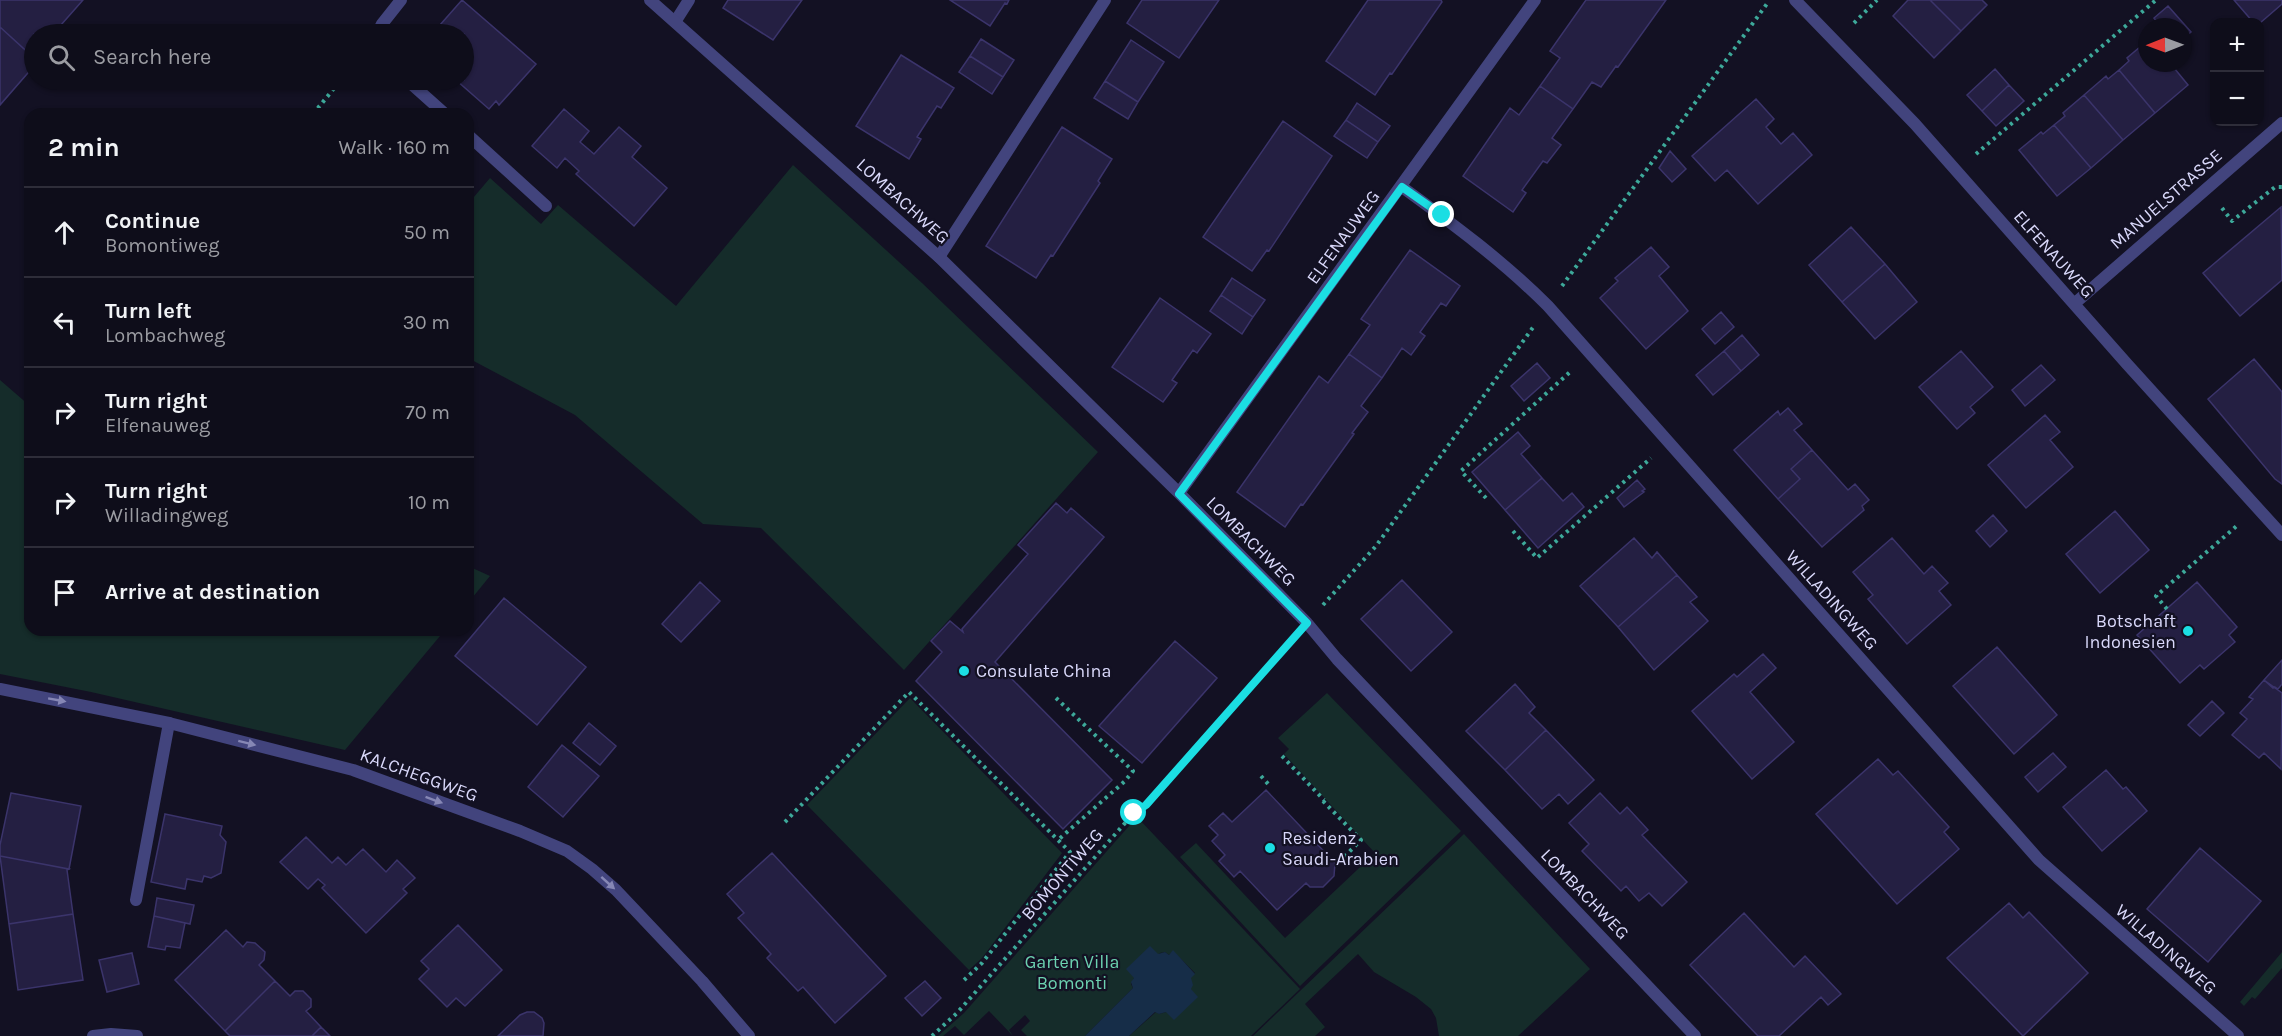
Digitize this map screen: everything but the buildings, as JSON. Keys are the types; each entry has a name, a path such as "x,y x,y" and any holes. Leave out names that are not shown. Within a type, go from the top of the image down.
{"street":[{"path":"382,24 401,0"},
{"name":"LOMBACHWEG","path":"650,0 939,257 1179,494 1307,623 1337,659 1695,1036"},
{"path":"675,22 689,0"},
{"path":"939,257 1105,0"},
{"name":"ELFENAUWEG","path":"1179,494 1535,0"},
{"name":"ELFENAUWEG","path":"1795,0 1915,124 2282,535"},
{"path":"418,90 438,108"},
{"name":"MANUELSTRASSE","path":"2074,304 2282,123"},
{"path":"474,140 546,206"},
{"name":"WILLADINGWEG","path":"1402,187 1478,242 1548,306 2039,860 2238,1036"},
{"name":"KALCHEGGWEG","path":"0,689 169,723 353,770 520,831 567,851 616,890 709,988 749,1036"},
{"path":"136,900 169,723"},
{"path":"93,1036 111,1034 137,1036"}],"path":[{"path":"1836,41 1877,0"},
{"path":"1956,171 2156,0"},
{"path":"318,108 333,90"},
{"path":"2206,188 2232,220 2274,187 2282,187"},
{"path":"1486,498 1461,471 1574,368"},
{"path":"1513,531 1537,558 1653,456"},
{"path":"2167,609 2156,596 2230,532"},
{"name":"BOMONTIWEG","path":"932,1036 957,1013 1134,813 1146,805 1307,623"},
{"path":"1255,669 1261,675"},
{"path":"785,822 909,692 1070,852 982,963 961,983"},
{"path":"1056,698 1133,771 1125,781 1058,840"},
{"path":"1282,756 1361,840 1343,858 1340,856"},
{"path":"1261,776 1270,786"}],"green space":[{"path":"793,165 922,283 1098,452 904,670 761,528 703,524 575,415 474,361 474,197 490,178 541,224 558,205 676,306"},
{"path":"0,380 24,401 24,636 440,636 345,750 91,692 0,674"},
{"path":"474,569 490,576 474,596"},
{"path":"1327,693 1461,831 1300,986 1180,857 1196,843 1285,938 1375,853 1284,754 1289,749 1278,738"},
{"path":"910,698 1062,853 982,958 969,970 807,805"},
{"name":"Garten Villa Bomonti","path":"1137,817 1300,989 1251,1036 1129,1036 1156,1012 1159,1014 1166,1012 1191,989 1190,978 1195,973 1173,951 1169,955 1165,952 1160,953 1134,978 1131,984 1133,988 1085,1036 1027,1036 1021,1030 1030,1021 1025,1015 1009,1030 1013,1036 989,1011 964,1035 955,1026 943,1036 938,1036 964,1013"},
{"path":"1464,834 1590,969 1518,1036 1439,1036 1436,1018 1431,1009 1416,997 1374,972 1358,954 1305,1004 1325,1027 1315,1036 1253,1036"},
{"path":"2282,952 2282,968 2255,999 2252,997 2244,1006 2240,1002"}],"water":[{"path":"1150,946 1158,954 1165,952 1169,955 1173,950 1195,974 1191,978 1193,985 1191,989 1198,997 1174,1020 1166,1012 1159,1014 1155,1012 1129,1036 1085,1036 1133,988 1131,982 1134,978 1126,969"}],"place":[{"name":"Botschaft Indonesien","path":"2188,631"},
{"name":"Consulate China","path":"964,671"},
{"name":"Residenz Saudi-Arabien","path":"1270,848"}],"route":[{"path":"1134,813 1146,805 1307,623 1179,494 1402,187 1442,215"}]}
